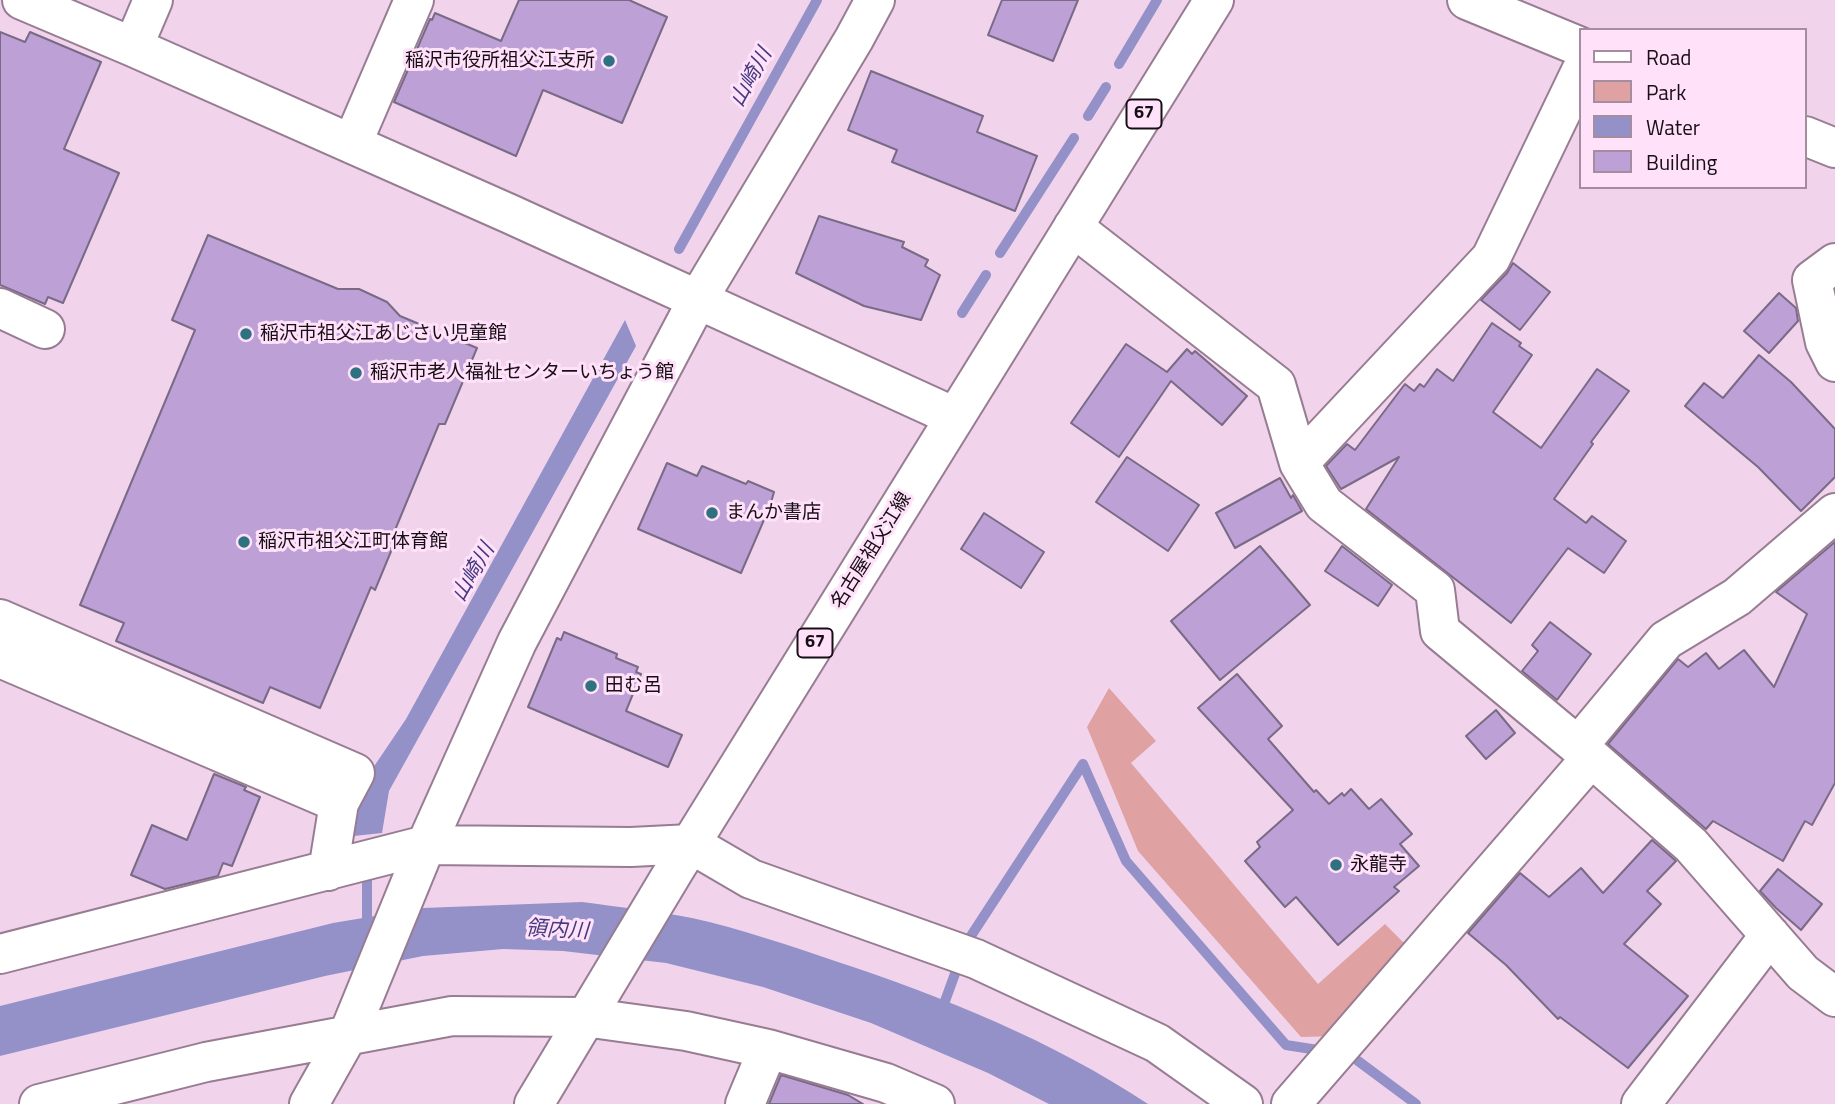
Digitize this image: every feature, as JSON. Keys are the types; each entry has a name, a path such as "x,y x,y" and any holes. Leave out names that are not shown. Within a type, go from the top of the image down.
{"street":[{"path":"22,0 352,144 955,417"},
{"path":"133,47 153,0"},
{"path":"352,144 414,0"},
{"path":"309,1104 353,1023 421,856 517,642 698,299 876,0"},
{"name":"名古屋祖父江線","path":"534,1104 683,856 1214,0"},
{"path":"1466,0 1580,47"},
{"path":"1299,463 1490,258 1580,73"},
{"path":"1807,137 1835,148"},
{"path":"1073,227 1276,385 1299,463 1324,504 1435,590 1440,631 1691,845 1802,973 1835,997"},
{"path":"1835,263 1812,280 1825,342 1835,362"},
{"path":"0,308 46,329"},
{"path":"1291,1104 1585,752 1666,640 1737,597 1835,513"},
{"path":"0,619 355,773 339,803 328,871"},
{"path":"0,659 339,803"},
{"path":"0,954 328,871 421,856 631,848 683,856 976,959 1157,1043 1243,1104"},
{"path":"1641,1104 1770,935"},
{"path":"39,1104 353,1023 588,1011 768,1049 886,1083 935,1104"},
{"path":"745,1104 768,1049"}],"green space":[{"path":"1109,688 1156,741 1131,763 1318,984 1385,924 1413,952 1340,1036 1301,1037 1138,851 1087,727"}],"water":[{"path":"625,320 636,346 389,791 382,833 354,836 352,799 406,719"},
{"name":"領内川","path":"582,902 710,922 876,975 956,1005 1035,1040 1148,1104 1049,1104 988,1073 871,1023 763,987 666,963 563,951 503,949 423,956 325,976 0,1056 0,1006 333,923 423,908"}],"building":[{"path":"519,0 629,0 667,17 622,123 543,90 516,156 394,102 435,13 501,41"},
{"path":"1002,0 1078,0 1053,61 988,35"},
{"path":"0,32 25,42 30,32 101,62 64,149 119,173 63,303 48,297 45,304 0,285"},
{"path":"871,71 983,116 977,132 1037,156 1015,211 892,162 897,150 848,130"},
{"path":"819,216 904,242 902,247 928,260 925,266 940,275 921,320 864,306 796,273"},
{"path":"208,235 338,289 359,289 387,302 400,316 477,348 445,424 439,424 388,547 392,549 375,590 371,587 320,708 270,687 263,703 116,641 124,623 80,605 195,330 172,320"},
{"path":"1513,263 1550,292 1520,330 1481,300"},
{"path":"1779,293 1796,308 1798,321 1769,353 1744,331"},
{"path":"1492,323 1521,343 1519,346 1532,355 1493,412 1541,448 1597,369 1629,391 1591,442 1593,444 1554,499 1586,523 1592,516 1626,541 1604,573 1568,548 1511,623 1366,509 1399,457 1341,489 1326,466 1347,444 1355,450 1405,384 1414,391 1420,384 1424,387 1437,369 1453,381"},
{"path":"1126,344 1167,372 1187,349 1192,354 1195,351 1247,396 1222,425 1171,381 1119,457 1071,423"},
{"path":"1759,355 1791,382 1835,429 1835,477 1801,511 1758,467 1685,406 1704,383 1723,398"},
{"path":"1127,457 1199,505 1168,551 1096,502"},
{"path":"667,463 697,476 702,466 774,492 741,573 638,529"},
{"path":"1280,478 1302,511 1235,548 1216,513"},
{"path":"984,513 1044,552 1021,588 961,549"},
{"path":"1835,542 1835,783 1812,825 1805,821 1783,861 1713,821 1706,829 1608,744 1678,659 1688,667 1706,653 1719,669 1744,650 1774,687 1807,614 1776,592"},
{"path":"1260,546 1310,605 1220,680 1171,621"},
{"path":"1342,546 1392,585 1378,606 1325,571"},
{"path":"1550,622 1591,654 1557,700 1522,671 1538,651 1532,645"},
{"path":"564,632 617,654 616,658 638,667 636,672 641,674 626,711 682,735 668,767 528,707 557,638 561,640"},
{"path":"1237,674 1282,726 1268,739 1314,792 1316,790 1329,804 1351,789 1369,809 1381,799 1412,834 1400,844 1419,866 1394,887 1399,891 1338,945 1296,897 1285,907 1245,861 1260,847 1257,842 1293,810 1198,708"},
{"path":"1496,710 1515,733 1486,759 1466,736"},
{"path":"214,774 246,787 244,790 260,797 232,866 223,863 218,876 165,889 131,875 152,825 187,840"},
{"path":"1652,840 1676,861 1647,891 1661,904 1624,944 1688,996 1628,1068 1560,1017 1558,1019 1506,965 1468,933 1520,873 1549,897 1581,868 1603,893"},
{"path":"1778,869 1822,904 1801,930 1760,891"},
{"path":"781,1075 848,1095 863,1104 769,1104"}],"waterway":[{"name":"山崎川","path":"679,249 817,0"},
{"path":"1119,64 1157,0"},
{"path":"1088,116 1106,87"},
{"path":"1000,253 1074,138"},
{"path":"962,313 986,275"},
{"path":"967,942 1083,764 1126,861 1286,1045 1324,1051"},
{"name":"山崎川","path":"367,874 367,931"},
{"path":"941,1012 956,971"},
{"path":"1350,1055 1416,1104"}],"place":[{"name":"稲沢市役所祖父江支所","path":"609,61"},
{"name":"稲沢市祖父江あじさい児童館","path":"246,334"},
{"name":"稲沢市老人福祉センターいちょう館","path":"356,373"},
{"name":"まんか書店","path":"712,513"},
{"name":"稲沢市祖父江町体育館","path":"244,542"},
{"name":"田む呂","path":"591,686"},
{"name":"永龍寺","path":"1336,865"}]}
